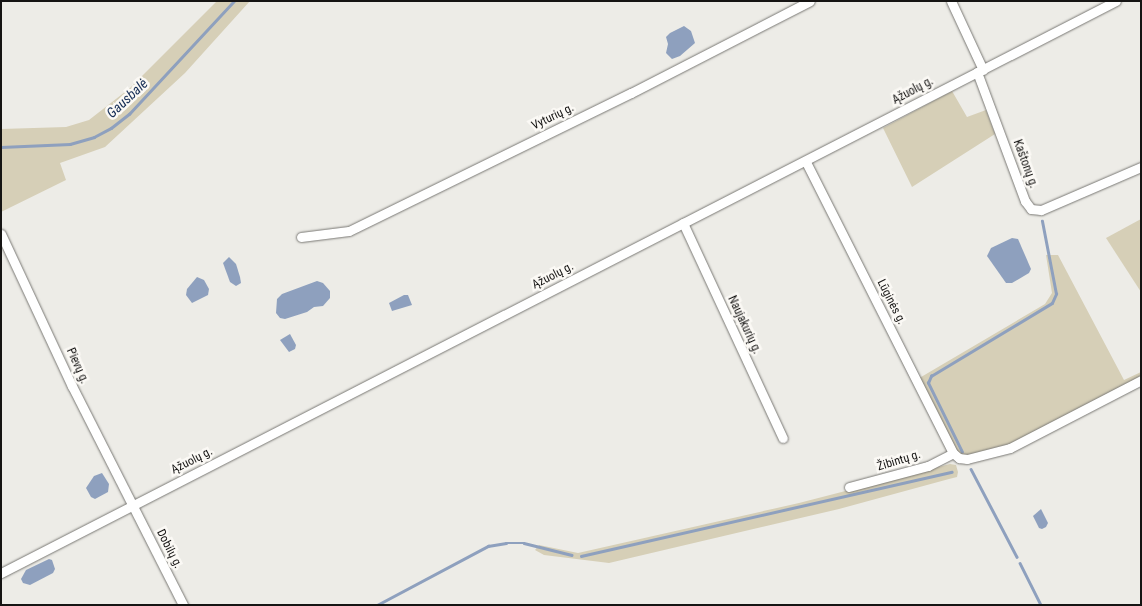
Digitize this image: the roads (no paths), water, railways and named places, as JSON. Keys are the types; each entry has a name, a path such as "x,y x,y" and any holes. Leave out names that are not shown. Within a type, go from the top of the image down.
{"street":[{"name":"Vyturių g.","path":"301,237 349,231 622,97 810,1"},
{"path":"951,1 980,71"},
{"name":"Ąžuolų g.","path":"1,573 683,223 806,162 1116,1"},
{"name":"Kaštonų g.","path":"980,71 1025,201 1031,209 1041,210 1141,168"},
{"name":"Lūginės g.","path":"806,162 953,453"},
{"name":"Naujakurių g.","path":"683,223 783,438"},
{"name":"Pievų g.","path":"1,234 76,394 133,505"},
{"path":"953,453 968,459 1010,448 1141,380"},
{"name":"Žibintų g.","path":"849,487 928,466 953,453"},
{"name":"Dobilų g.","path":"133,505 183,605"}],"water":[{"path":"684,26 691,31 695,43 680,56 672,59 666,53 668,44 666,37"},
{"path":"1012,238 1018,239 1031,269 1029,273 1012,283 1006,283 987,256 991,248"},
{"path":"229,257 236,264 240,277 241,283 236,286 230,282 223,263"},
{"path":"197,277 204,280 209,289 208,295 192,303 186,295 187,289"},
{"path":"317,281 323,283 330,291 330,298 323,306 314,307 307,312 285,319 280,318 276,313 277,299 282,294"},
{"path":"404,295 408,295 412,305 392,311 389,303"},
{"path":"290,334 296,345 295,349 289,352 280,340"},
{"path":"102,473 109,484 108,492 95,499 91,497 86,488 94,476"},
{"path":"1041,509 1048,523 1042,529 1039,528 1033,516"},
{"path":"49,559 52,560 55,569 53,573 30,585 23,583 21,579 26,570"}],"waterway":[{"name":"Gausbalė","path":"1,147 70,144 94,137 111,128 129,114 234,1"},
{"path":"962,452 928,383 931,376 1052,303 1056,294 1042,221"},
{"path":"971,469 1017,557"},
{"path":"581,556 952,472"},
{"path":"377,605 488,546 524,543 572,555"},
{"path":"1020,563 1041,605"}]}
